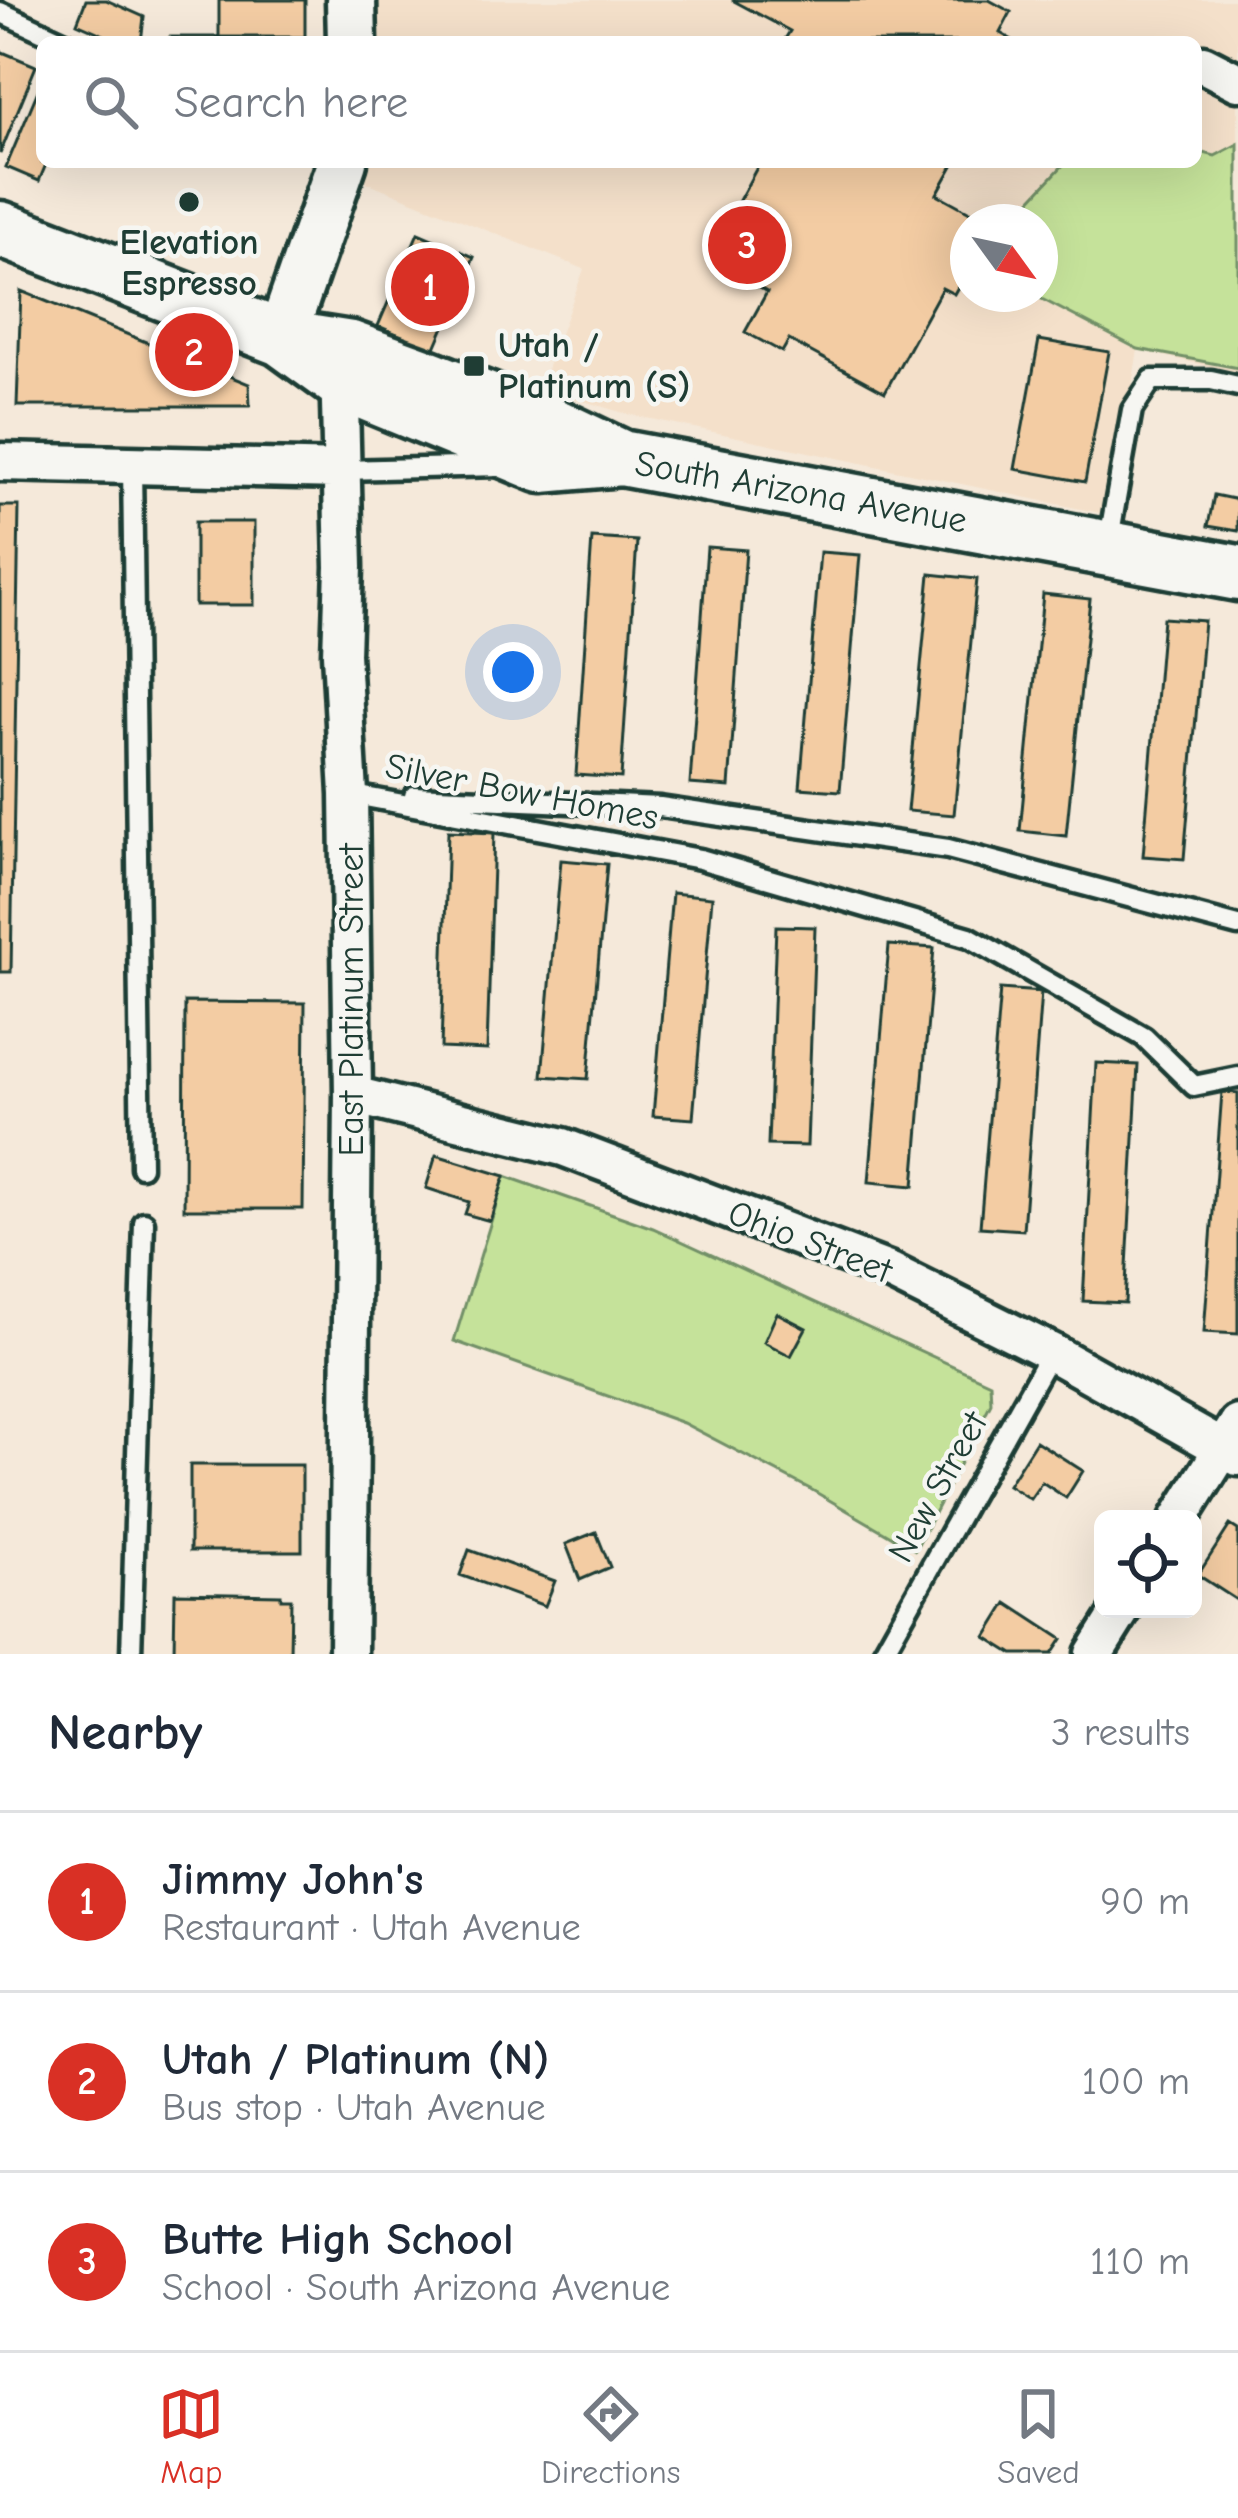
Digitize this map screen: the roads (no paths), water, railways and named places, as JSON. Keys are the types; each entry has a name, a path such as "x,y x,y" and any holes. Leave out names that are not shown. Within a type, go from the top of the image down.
{"main road":[{"path":"0,229 281,338 542,465"},
{"path":"340,365 506,406 621,458"},
{"name":"South Arizona Avenue","path":"542,465 621,458 1238,573"}],"street":[{"path":"351,0 352,36"},
{"path":"1203,64 1238,82"},
{"path":"281,338 333,168"},
{"name":"East Platinum Street","path":"340,365 340,654 349,794 353,1095 348,1654"},
{"name":"South Arizona Avenue","path":"0,462 343,470"},
{"name":"Ohio Street","path":"353,1095 563,1147 891,1272 1233,1443"},
{"path":"1185,1510 1233,1443"},
{"path":"1094,1654 1116,1618"}],"lane":[{"path":"0,11 52,36"},
{"path":"1107,549 1132,410 1152,380 1211,380 1238,386"},
{"path":"132,464 142,1168"},
{"name":"South Arizona Avenue","path":"343,470 542,465"},
{"name":"Silver Bow Homes","path":"349,794 659,807 948,849 1238,926"},
{"name":"Silver Bow Homes","path":"349,794 700,859 969,938 1144,1037 1194,1086 1238,1077"},
{"path":"131,1654 144,1222"},
{"name":"New Street","path":"882,1654 1051,1352"}],"place":[{"name":"Elevation Espresso","path":"189,202"},
{"name":"Butte High School","path":"747,245"},
{"name":"Jimmy John's","path":"430,287"},
{"name":"Utah / Platinum (N)","path":"194,352"},
{"name":"Utah / Platinum (S)","path":"474,366"}]}
